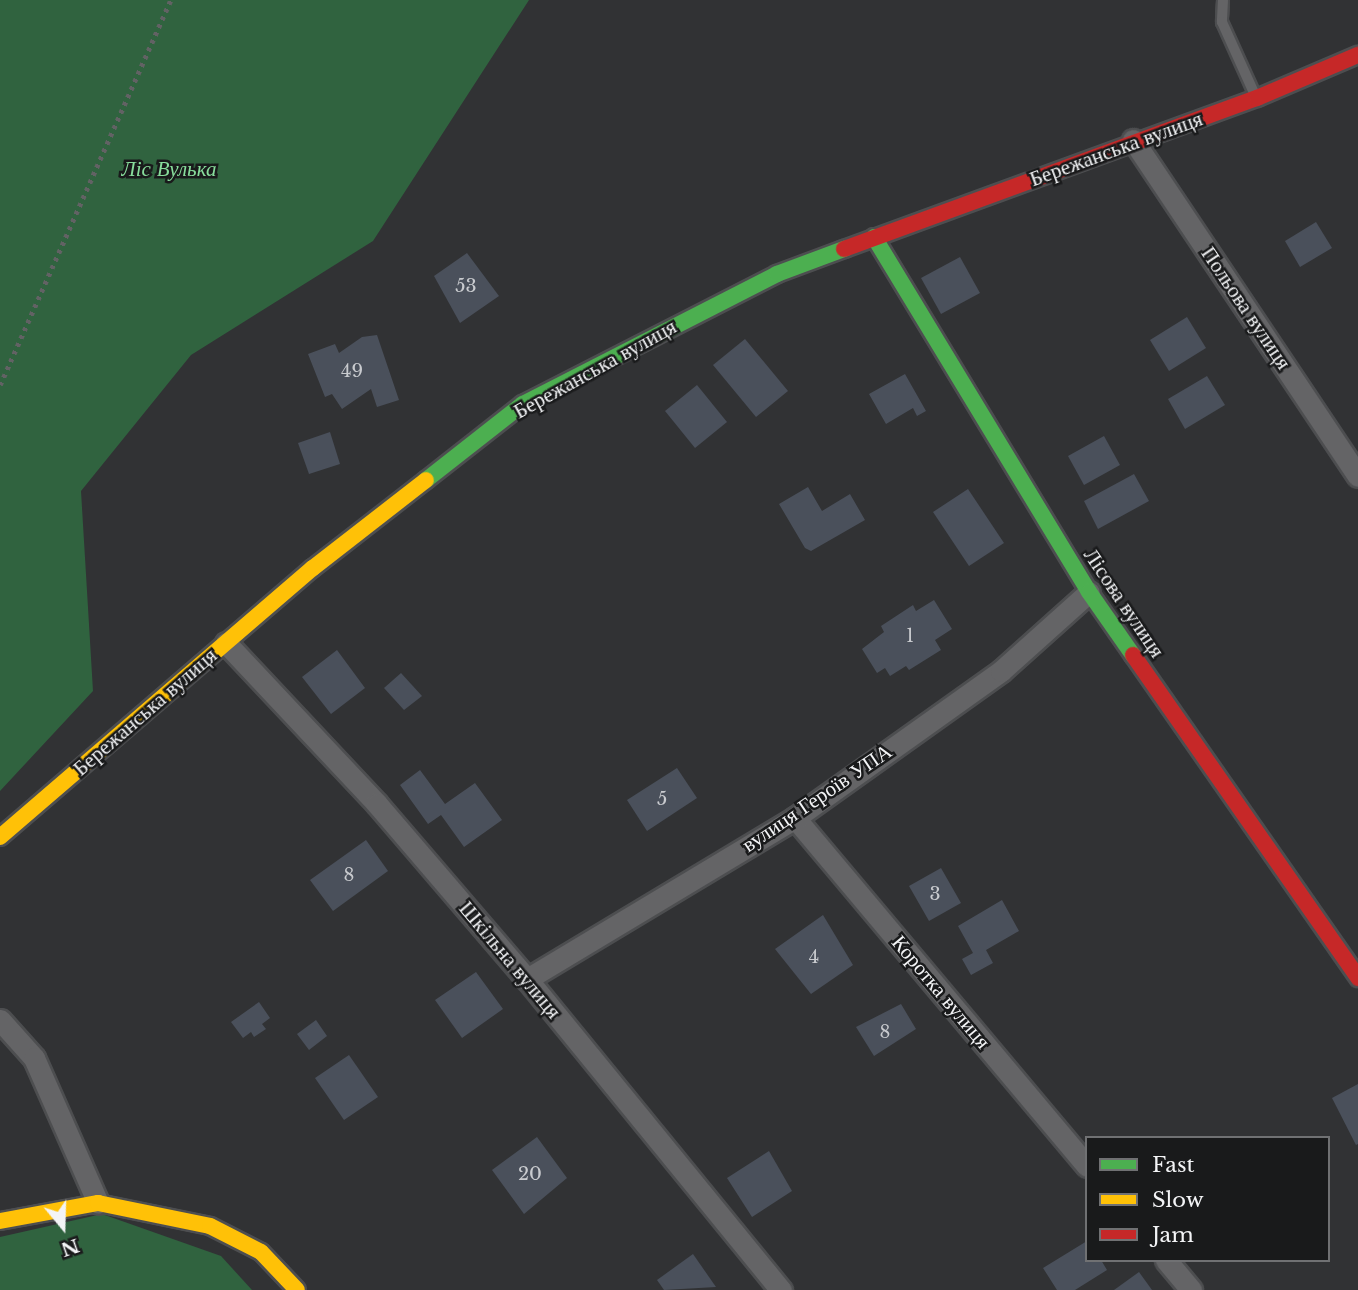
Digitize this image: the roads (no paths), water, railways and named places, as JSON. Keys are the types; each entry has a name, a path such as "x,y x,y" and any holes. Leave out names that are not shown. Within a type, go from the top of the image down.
{"street":[{"name":"Бережанська вулиця","path":"0,837 313,568 523,404 777,274 1133,140 1256,98 1358,55"},
{"name":"Польова вулиця","path":"1133,140 1358,476"},
{"name":"Лісова вулиця","path":"874,237 1089,592 1358,978"},
{"name":"вулиця Героїв УПА","path":"527,979 795,818 1001,671 1089,592"},
{"name":"Шкільна вулиця","path":"226,643 376,804 527,979 781,1290"},
{"name":"Коротка вулиця","path":"795,818 1085,1164"},
{"path":"0,1020 34,1058 98,1203"},
{"path":"0,1221 98,1203 210,1226 261,1252 297,1290"},
{"path":"1168,1262 1191,1290"}],"lane":[{"path":"1223,0 1222,22 1256,98"}],"park label":[{"name":"Ліс Вулька","path":"169,169"}]}
